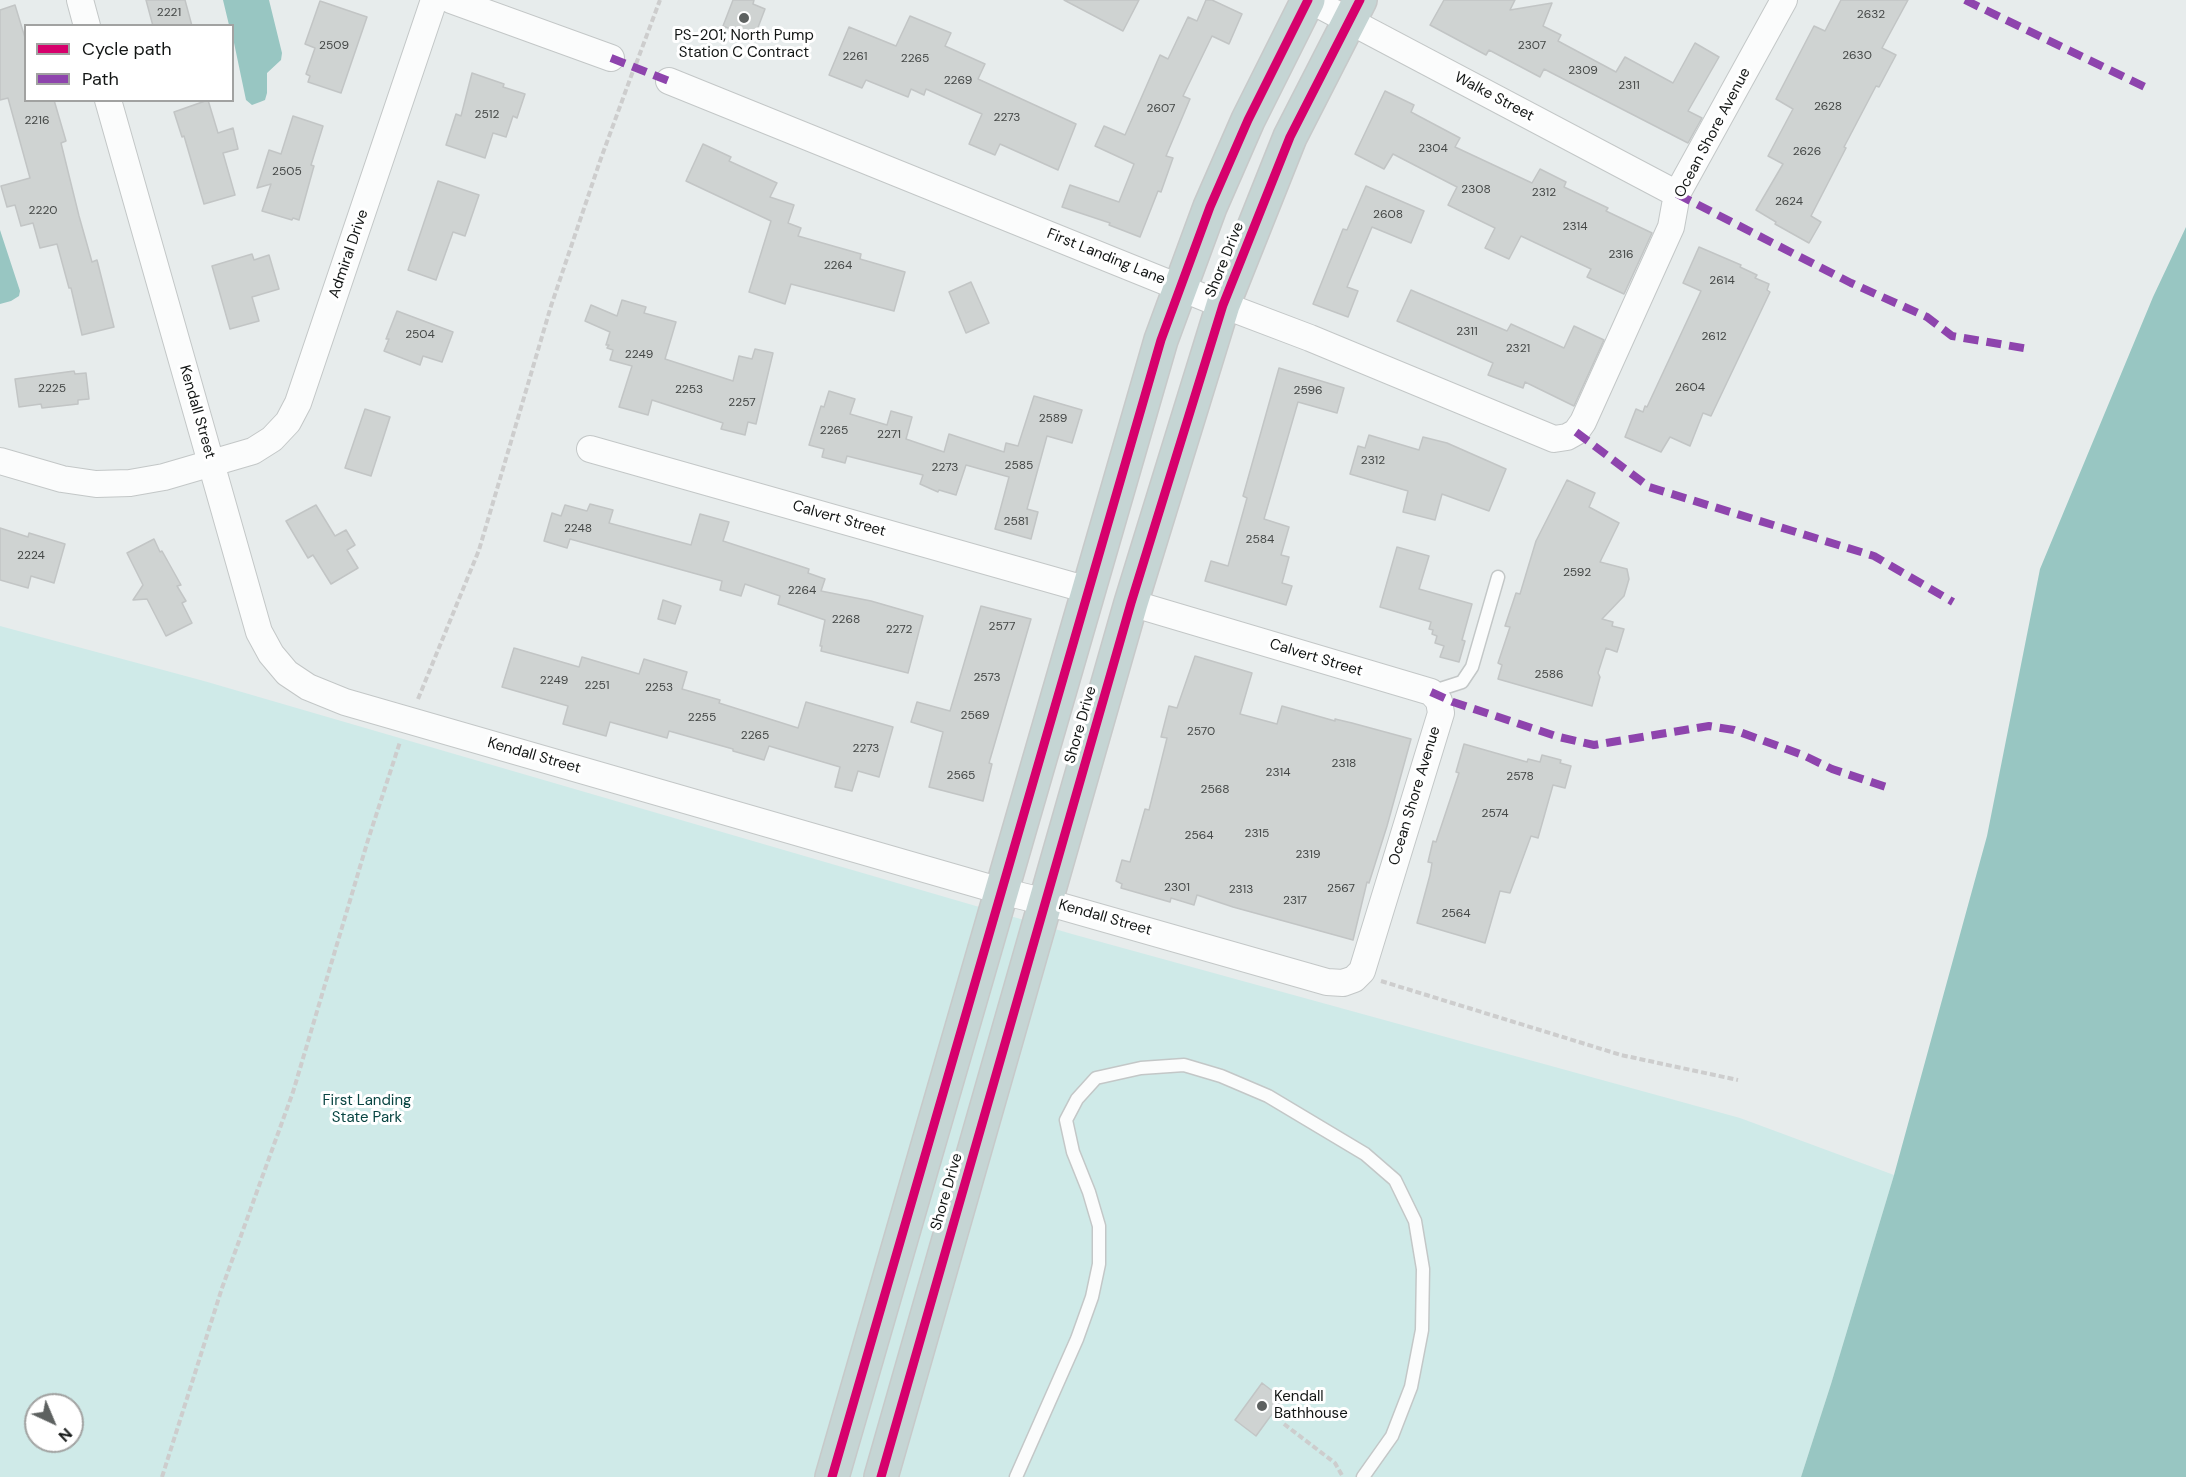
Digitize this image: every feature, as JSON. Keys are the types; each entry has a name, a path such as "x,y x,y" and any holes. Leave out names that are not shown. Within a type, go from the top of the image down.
{"highway":[{"name":"Shore Drive","path":"832,1477 1161,340 1210,207 1243,132 1309,0"},
{"name":"Shore Drive","path":"881,1477 1131,603 1223,305 1290,137 1354,10"}],"street":[{"path":"80,0 86,24"},
{"name":"Admiral Drive","path":"0,461 62,478 96,484 130,483 153,479 253,451 272,439 288,423 298,403 434,0"},
{"path":"451,0 611,58"},
{"name":"Walke Street","path":"1309,0 1354,10 1677,194"},
{"name":"Ocean Shore Avenue","path":"1575,432 1583,422 1671,227 1677,194 1784,0"},
{"name":"First Landing Lane","path":"669,81 1310,338 1537,433 1554,439 1567,437 1575,432"},
{"name":"Kendall Street","path":"109,102 259,632 271,654 282,667 308,687 345,702 1001,891 1327,982 1343,983 1354,979 1362,971"},
{"name":"Calvert Street","path":"590,449 1088,590"},
{"name":"Calvert Street","path":"1131,603 1431,692"},
{"name":"Ocean Shore Avenue","path":"1362,971 1441,713 1439,701 1431,692"}],"lane":[{"path":"1431,692 1462,682 1472,667 1498,577"},
{"path":"1016,1477 1077,1340 1092,1297 1099,1264 1099,1226 1089,1192 1072,1152 1066,1120 1077,1099 1096,1078 1141,1068 1184,1065 1221,1076 1268,1096 1365,1154 1395,1180 1414,1221 1423,1269 1422,1330 1411,1387 1392,1436 1364,1477"}],"path":[{"path":"1362,971 1374,979 1621,1055 1738,1080"},
{"path":"1284,1424 1335,1463 1344,1477"}],"green space":[{"name":"First Landing State Park","path":"0,626 204,681 1072,934 1740,1118 1894,1175 1801,1477 0,1477"}],"water":[{"path":"223,0 269,0 282,53 281,60 267,73 265,100 252,105 246,100 234,43 234,24 229,24"},
{"path":"2186,227 2186,1477 1801,1477 1894,1175 1987,836 2040,569 2153,297"},
{"path":"0,230 20,291 19,296 0,304"}],"building":[{"path":"146,0 185,0 191,24 152,24"},
{"name":"PS-201; North Pump Station C Contract","path":"733,0 754,0 753,4 765,9 754,38 723,26"},
{"path":"1064,0 1139,0 1123,31"},
{"path":"1206,0 1212,0 1242,14 1229,44 1212,36 1183,96 1190,99 1166,156 1173,158 1161,192 1158,191 1140,237 1109,225 1110,223 1062,207 1070,185 1119,202 1134,164 1095,146 1104,126 1125,135 1160,55 1168,59 1188,17 1197,21"},
{"path":"1444,0 1515,0 1510,10 1552,3 1543,26 1561,35 1558,41 1616,72 1625,57 1673,83 1695,43 1719,57 1688,111 1702,118 1688,143 1544,69 1540,77 1489,50 1486,55 1430,25"},
{"path":"1841,0 1908,0 1882,48 1896,55 1879,87 1876,86 1811,216 1821,222 1809,243 1775,224 1776,222 1756,210 1783,164 1768,156 1793,109 1776,99 1814,26 1825,31"},
{"path":"320,1 367,17 341,93 308,82 310,76 306,74 315,48 305,44"},
{"path":"15,5 24,34 24,102 55,102 66,141 61,143 79,216 92,262 97,260 114,327 82,335 71,288 69,288 57,244 40,248 33,223 21,226 15,205 7,207 1,186 30,178 8,98 0,100 0,10"},
{"path":"910,16 951,33 945,46 985,64 978,79 1076,124 1058,170 1000,144 995,155 969,144 982,114 926,89 924,95 911,89 908,97 866,80 862,88 829,75 849,27 896,46"},
{"path":"472,73 525,94 517,118 513,116 506,137 493,133 485,158 446,145 456,114 461,116"},
{"path":"1385,91 1414,105 1411,112 1460,138 1455,147 1532,183 1540,169 1566,182 1564,187 1608,208 1606,211 1652,233 1624,294 1587,277 1591,269 1521,236 1509,259 1485,248 1495,228 1448,205 1457,187 1393,154 1384,169 1355,154"},
{"path":"209,102 218,133 233,128 238,149 223,153 235,195 204,204 184,136 182,137 174,112"},
{"path":"293,116 323,126 311,165 314,166 299,220 262,211 271,184 257,188 269,150 281,154"},
{"path":"703,144 731,157 729,161 777,183 770,197 794,205 788,223 801,228 798,236 861,254 860,259 905,272 894,311 791,284 785,304 749,292 771,221 686,181"},
{"path":"438,181 479,195 465,236 453,232 436,280 408,270"},
{"path":"1366,186 1424,211 1411,243 1372,227 1347,287 1358,291 1348,317 1313,304 1343,229 1347,230"},
{"path":"1699,247 1741,265 1740,267 1757,275 1755,278 1769,284 1767,290 1770,292 1711,416 1703,413 1690,446 1670,437 1661,452 1625,437 1636,409 1643,412 1645,406 1647,407 1701,291 1683,283"},
{"path":"252,254 254,260 269,255 279,289 252,297 259,321 230,329 212,266"},
{"path":"971,282 989,323 966,333 949,292"},
{"path":"1411,290 1507,331 1511,324 1564,348 1574,326 1604,340 1574,406 1525,382 1523,388 1488,375 1493,363 1397,321"},
{"path":"622,300 646,307 644,313 676,322 665,359 733,381 739,356 752,359 755,349 773,353 756,424 748,422 745,435 721,429 723,423 652,400 648,415 619,407 632,366 610,360 613,350 607,348 609,345 606,345 610,332 585,321 591,305 617,316"},
{"path":"397,311 453,332 442,362 423,356 420,365 384,351 389,339 386,339"},
{"path":"1279,368 1344,388 1337,413 1298,402 1264,519 1289,527 1281,555 1289,557 1282,583 1292,586 1286,605 1205,581 1211,561 1228,566 1247,498 1243,496"},
{"path":"74,371 75,374 86,373 89,399 78,400 78,404 42,408 41,404 19,407 15,379"},
{"path":"829,391 855,399 850,414 887,425 891,411 912,417 906,439 944,452 949,434 1004,452 1006,443 1018,446 1034,396 1082,410 1072,443 1047,436 1027,509 1038,512 1031,539 995,529 1009,477 966,465 956,495 939,490 938,492 920,484 923,475 847,456 845,463 822,457 824,449 809,445 821,406 824,407"},
{"path":"365,409 390,417 371,476 345,468"},
{"path":"1369,435 1419,450 1423,437 1447,443 1506,469 1489,511 1442,494 1435,520 1403,512 1408,491 1350,474 1358,446 1365,448"},
{"path":"1567,480 1595,493 1589,507 1619,523 1600,562 1627,569 1629,579 1624,596 1602,619 1613,622 1612,626 1624,629 1617,652 1606,648 1598,673 1600,677 1592,706 1498,679 1502,665 1498,663 1510,627 1505,626 1516,593 1520,594 1536,541"},
{"path":"590,504 613,510 609,523 691,545 700,514 729,522 723,541 809,569 808,573 825,579 821,591 871,601 923,616 908,673 821,651 825,620 778,604 780,596 745,584 741,596 720,590 722,581 570,539 567,548 544,541 552,513 561,516 565,505 587,511"},
{"path":"316,505 335,536 346,530 355,545 347,550 358,568 331,584 313,555 308,558 286,521"},
{"path":"0,528 28,537 29,533 65,544 54,583 31,576 28,588 0,580"},
{"path":"154,539 181,585 177,586 186,601 182,603 192,623 166,636 147,599 133,600 143,585 127,553"},
{"path":"1397,547 1429,556 1419,589 1472,604 1462,640 1465,641 1459,662 1440,657 1444,646 1435,643 1437,636 1432,634 1433,630 1429,629 1431,622 1380,607"},
{"path":"663,600 681,606 675,624 658,619"},
{"path":"981,606 1031,619 989,763 992,764 983,801 929,787 943,732 911,722 917,702 950,711"},
{"path":"514,648 579,667 582,657 639,674 644,659 687,672 682,689 798,728 806,702 893,727 879,777 858,771 852,791 835,787 840,767 769,746 764,760 669,731 667,738 610,722 606,736 563,724 568,706 502,687"},
{"path":"1195,656 1252,673 1240,714 1277,724 1282,706 1411,739 1387,826 1369,883 1367,882 1353,940 1197,895 1194,905 1171,898 1170,902 1121,888 1122,884 1116,881 1122,860 1130,862 1145,809 1149,810 1167,738 1161,737 1169,706 1177,708"},
{"path":"1464,744 1527,762 1528,759 1540,762 1542,755 1561,760 1560,763 1571,766 1565,788 1553,785 1538,838 1531,836 1510,893 1500,891 1485,943 1417,923 1430,875 1432,863 1428,862 1433,841 1436,842 1459,773 1456,772"},
{"name":"Kendall Bathhouse","path":"1262,1383 1283,1399 1256,1436 1235,1420"}],"marked path":[{"path":"1965,0 2149,89"},
{"path":"611,58 669,81"},
{"path":"1677,194 1851,283 1927,317 1952,336 2029,349"},
{"path":"1576,432 1649,487 1874,556 1953,602"},
{"path":"1431,692 1453,702 1559,737 1594,745 1709,726 1734,730 1803,755 1832,769 1892,789"}],"cycle path":[{"path":"832,1477 1161,340 1210,207 1248,120 1308,0"},
{"path":"881,1477 1131,603 1223,305 1290,137 1360,0"}],"place":[{"name":"PS-201; North Pump Station C Contract","path":"744,18"},
{"name":"Kendall Bathhouse","path":"1262,1406"}]}
